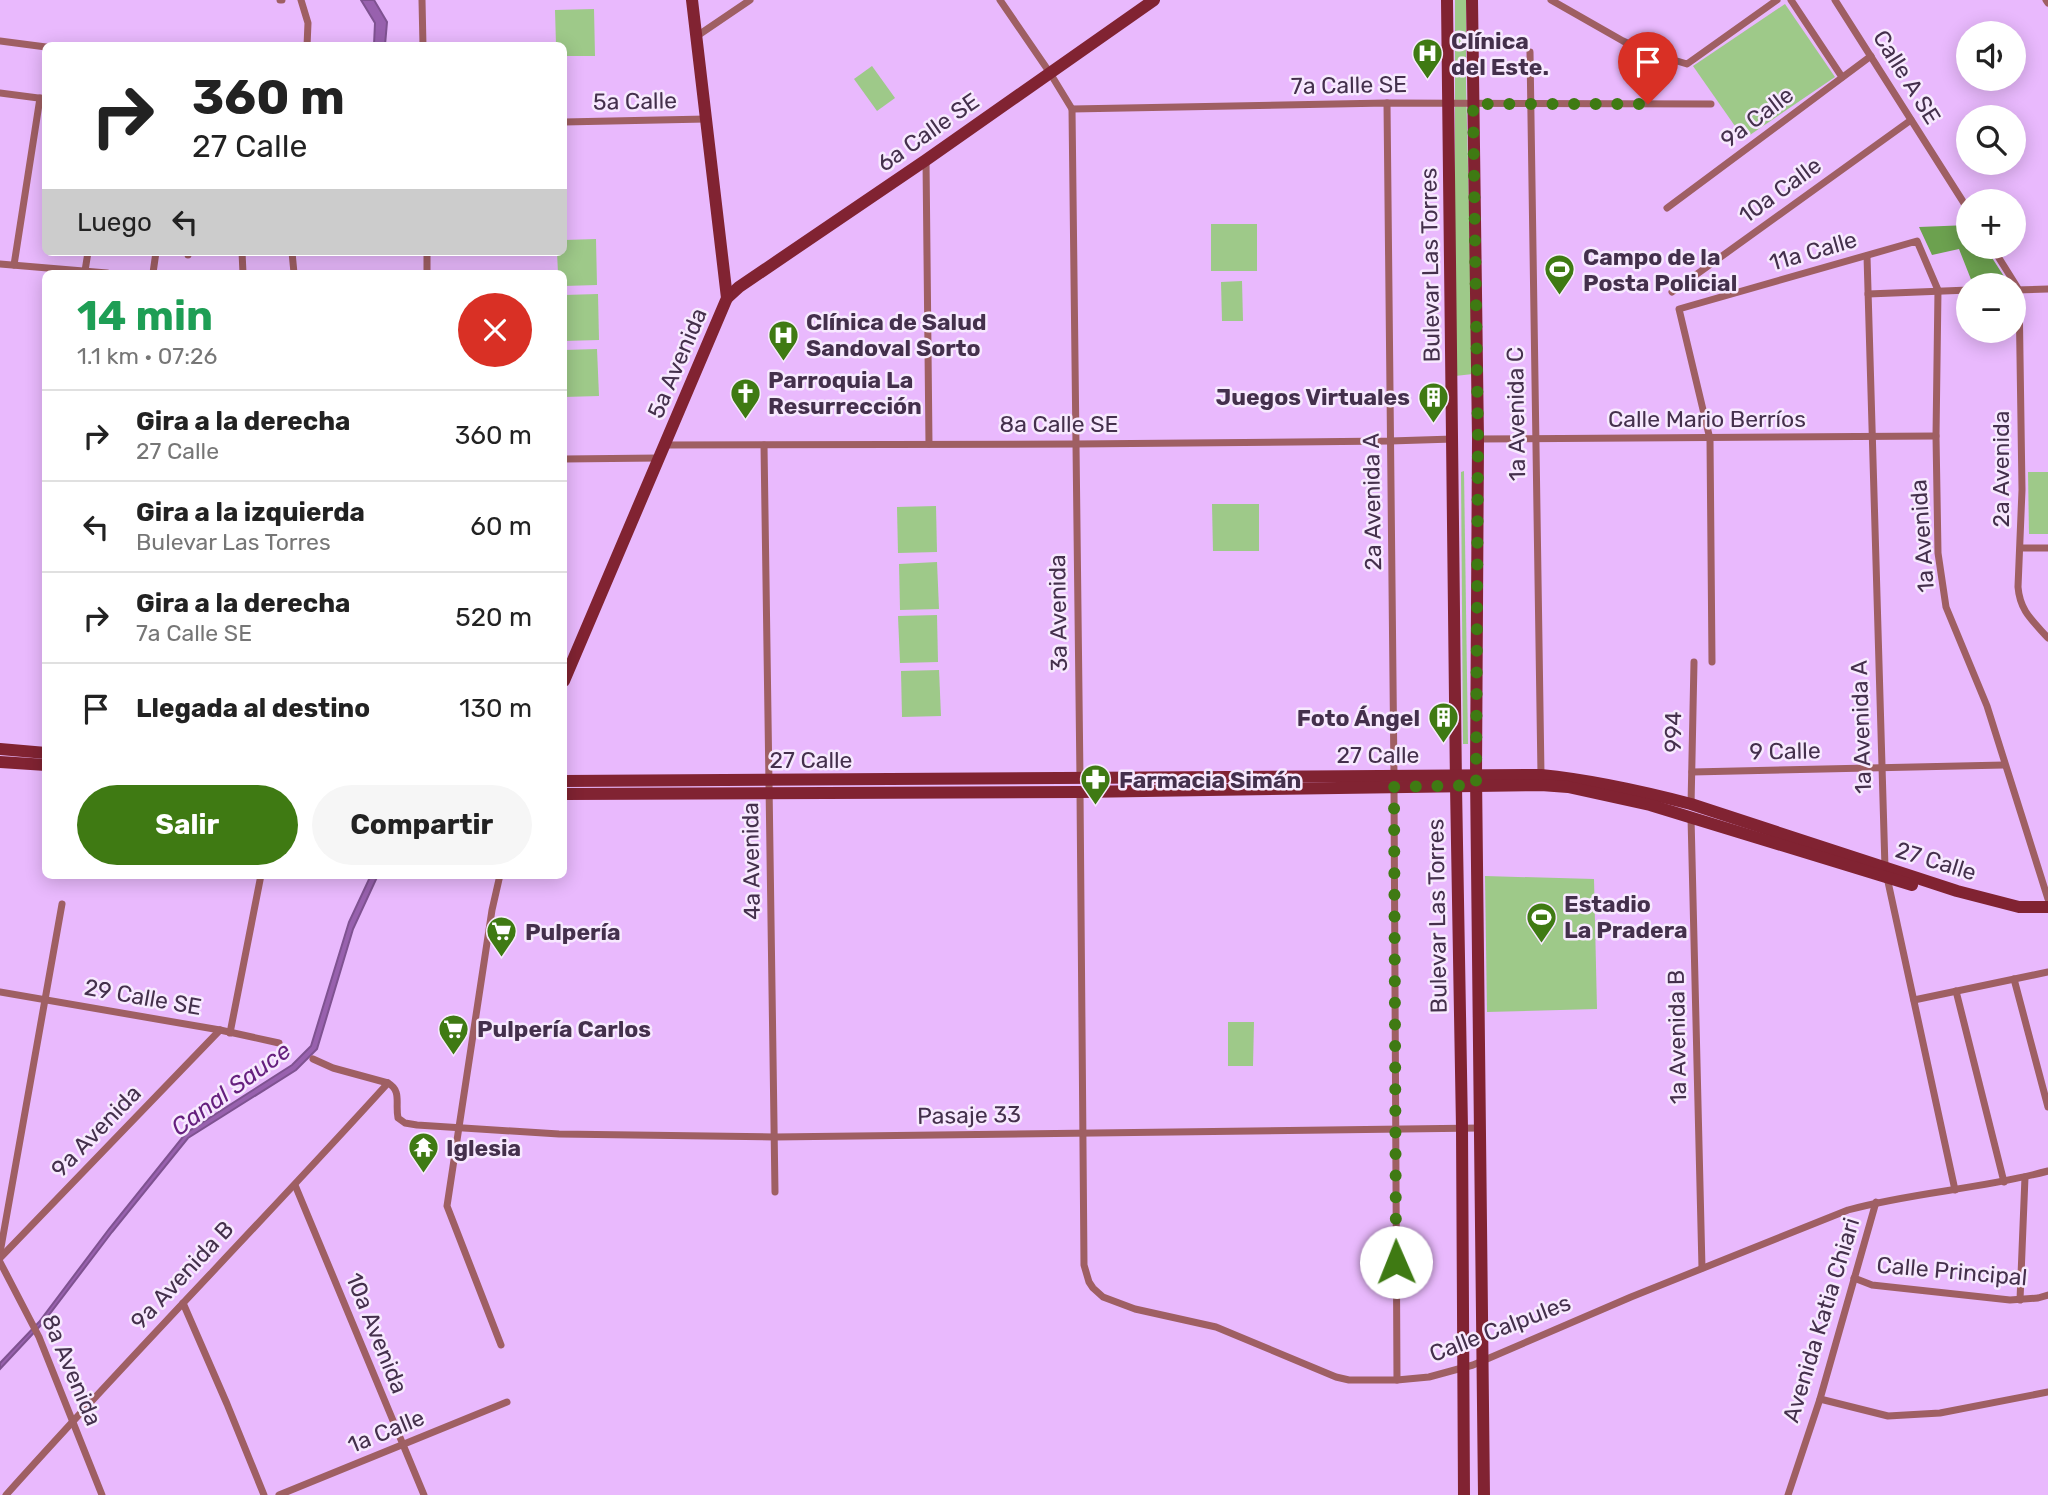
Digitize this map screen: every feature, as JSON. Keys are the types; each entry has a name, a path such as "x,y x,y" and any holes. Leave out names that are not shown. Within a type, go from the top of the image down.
{"street":[{"path":"301,0 307,23 307,42"},
{"path":"422,0 424,42"},
{"name":"5a Avenida","path":"567,674 727,298 692,0"},
{"path":"697,36 750,0"},
{"path":"1000,0 1072,108"},
{"name":"6a Calle SE","path":"727,298 1154,0"},
{"name":"Bulevar Las Torres","path":"1447,0 1455,781 1462,1128 1464,1495"},
{"name":"Bulevar Las Torres","path":"1472,0 1478,439 1476,774 1484,1495"},
{"path":"1551,0 1644,51 1687,64 1776,0"},
{"path":"1791,0 1842,77"},
{"name":"Calle A SE","path":"1835,0 1956,191"},
{"path":"0,41 42,46"},
{"name":"1a Avenida C","path":"1530,52 1541,775"},
{"name":"9a Calle","path":"1667,208 1871,56"},
{"path":"0,93 42,98"},
{"name":"7a Calle SE","path":"1072,108 1387,103 1711,103"},
{"name":"2a Avenida A","path":"1387,103 1397,1380"},
{"path":"14,265 42,104"},
{"name":"3a Avenida","path":"1072,108 1084,1247"},
{"name":"5a Calle","path":"567,122 706,119"},
{"name":"10a Calle","path":"1672,292 1911,120"},
{"path":"926,160 929,444"},
{"name":"11a Calle","path":"1710,439 1679,309 1917,241"},
{"name":"1a Avenida","path":"1917,241 1938,290 1938,552 1946,607 1987,706 2048,899"},
{"name":"1a Avenida A","path":"1867,256 1886,873 1955,1190"},
{"path":"0,264 73,270"},
{"path":"2026,290 2048,289"},
{"path":"1868,294 1956,290"},
{"name":"2a Avenida","path":"2018,343 2022,489 2019,600 2022,609 2048,638"},
{"name":"Calle Mario Berríos","path":"1478,439 1936,436"},
{"name":"8a Calle SE","path":"664,445 1076,444 1453,439"},
{"path":"1710,439 1712,662"},
{"name":"4a Avenida","path":"764,445 775,1192"},
{"path":"567,459 659,458"},
{"path":"2021,548 2048,548"},
{"name":"994","path":"1691,804 1694,662"},
{"path":"0,749 42,753"},
{"path":"0,761 42,765"},
{"name":"9 Calle","path":"1692,772 2004,765"},
{"name":"27 Calle","path":"1476,774 1568,786 1650,805 1886,873 2019,907 2048,907"},
{"name":"27 Calle","path":"567,781 1080,792 1455,781 1476,774 1541,775 1606,784 1691,804 1886,873"},
{"name":"27 Calle","path":"567,794 1080,778 1394,782"},
{"name":"1a Avenida B","path":"1691,804 1702,1268"},
{"path":"1886,873 2017,914 2048,915"},
{"path":"230,1033 260,879"},
{"path":"499,879 492,910 447,1206 501,1345"},
{"path":"0,1253 4,1203 62,904"},
{"path":"1914,1000 2048,972"},
{"path":"2014,979 2048,1107"},
{"path":"1956,991 2004,1182"},
{"name":"29 Calle SE","path":"0,992 220,1030 279,1043"},
{"name":"9a Avenida","path":"0,1260 220,1030"},
{"path":"313,1059 333,1068 388,1083"},
{"name":"Pasaje 33","path":"388,1083 397,1091 398,1118 405,1123 559,1134 774,1137 1480,1128"},
{"name":"9a Avenida B","path":"6,1495 388,1083"},
{"name":"Avenida Katia Chiari","path":"1787,1495 1820,1399 1877,1202 2004,1182 2048,1171"},
{"path":"2020,1300 2025,1177"},
{"name":"10a Avenida","path":"295,1185 424,1495"},
{"name":"Calle Calpules","path":"1084,1247 1084,1265 1089,1282 1103,1297 1135,1309 1216,1327 1336,1377 1349,1380 1397,1380 1429,1377 1462,1368 1702,1268 1848,1210 1877,1202"},
{"name":"8a Avenida","path":"0,1260 39,1337 102,1495"},
{"name":"Calle Principal","path":"1854,1278 1872,1285 2020,1300 2048,1295"},
{"path":"183,1303 264,1495"},
{"path":"1820,1399 1888,1416 1940,1413 2048,1392"},
{"name":"1a Calle","path":"279,1495 507,1402"},
{"path":"1464,1452 1472,1447 1479,1448 1483,1454"}],"green space":[{"path":"1455,0 1466,0 1473,374 1455,376"},
{"path":"1785,4 1835,77 1744,139 1693,66"},
{"path":"594,9 595,56 567,56 567,42 556,42 555,10"},
{"path":"872,66 895,98 877,111 854,79"},
{"path":"1211,224 1257,224 1257,271 1211,271"},
{"path":"1956,226 1956,250 1932,255 1919,227"},
{"path":"596,239 597,285 567,286 567,270 558,270 557,256 567,256 567,240"},
{"path":"1963,259 1993,259 2002,273 1968,273"},
{"path":"1242,281 1243,321 1222,321 1221,282"},
{"path":"598,294 599,340 567,341 567,295"},
{"path":"597,349 599,396 567,397 567,350"},
{"path":"1464,471 1468,744 1463,744 1461,472"},
{"path":"2028,472 2048,472 2048,534 2029,534"},
{"path":"1212,504 1259,504 1259,551 1213,551"},
{"path":"936,506 937,552 898,553 897,507"},
{"path":"937,562 939,609 900,610 899,564"},
{"path":"937,615 938,662 900,663 898,616"},
{"path":"939,670 941,716 902,717 901,671"},
{"name":"Estadio La Pradera","path":"1485,876 1594,879 1597,1009 1487,1012"},
{"path":"1228,1022 1254,1022 1253,1066 1228,1066"}],"shaded area":[{"path":"361,0 374,0 387,22 385,42 374,42 375,23"},
{"path":"369,879 376,879 353,929 317,1049 296,1070 188,1138 42,1324 0,1369 0,1363 39,1322 186,1133 292,1065 311,1046 349,922"}],"place":[{"name":"Clínica del Este.","path":"1428,81"},
{"name":"Campo de la Posta Policial","path":"1560,297"},
{"name":"Clínica de Salud Sandoval Sorto","path":"783,362"},
{"name":"Parroquia La Resurrección","path":"745,420"},
{"name":"Juegos Virtuales","path":"1433,424"},
{"name":"Foto Ángel","path":"1443,745"},
{"name":"Farmacia Simán","path":"1096,807"},
{"name":"Estadio La Pradera","path":"1541,944"},
{"name":"Pulpería","path":"502,959"},
{"name":"Pulpería Carlos","path":"454,1056"},
{"name":"Iglesia","path":"423,1175"}],"route":[{"path":"1396,1262 1394,787 1476,785 1478,439 1473,104 1648,104"}],"water label":[{"name":"Canal Sauce","path":"231,1089"}]}
